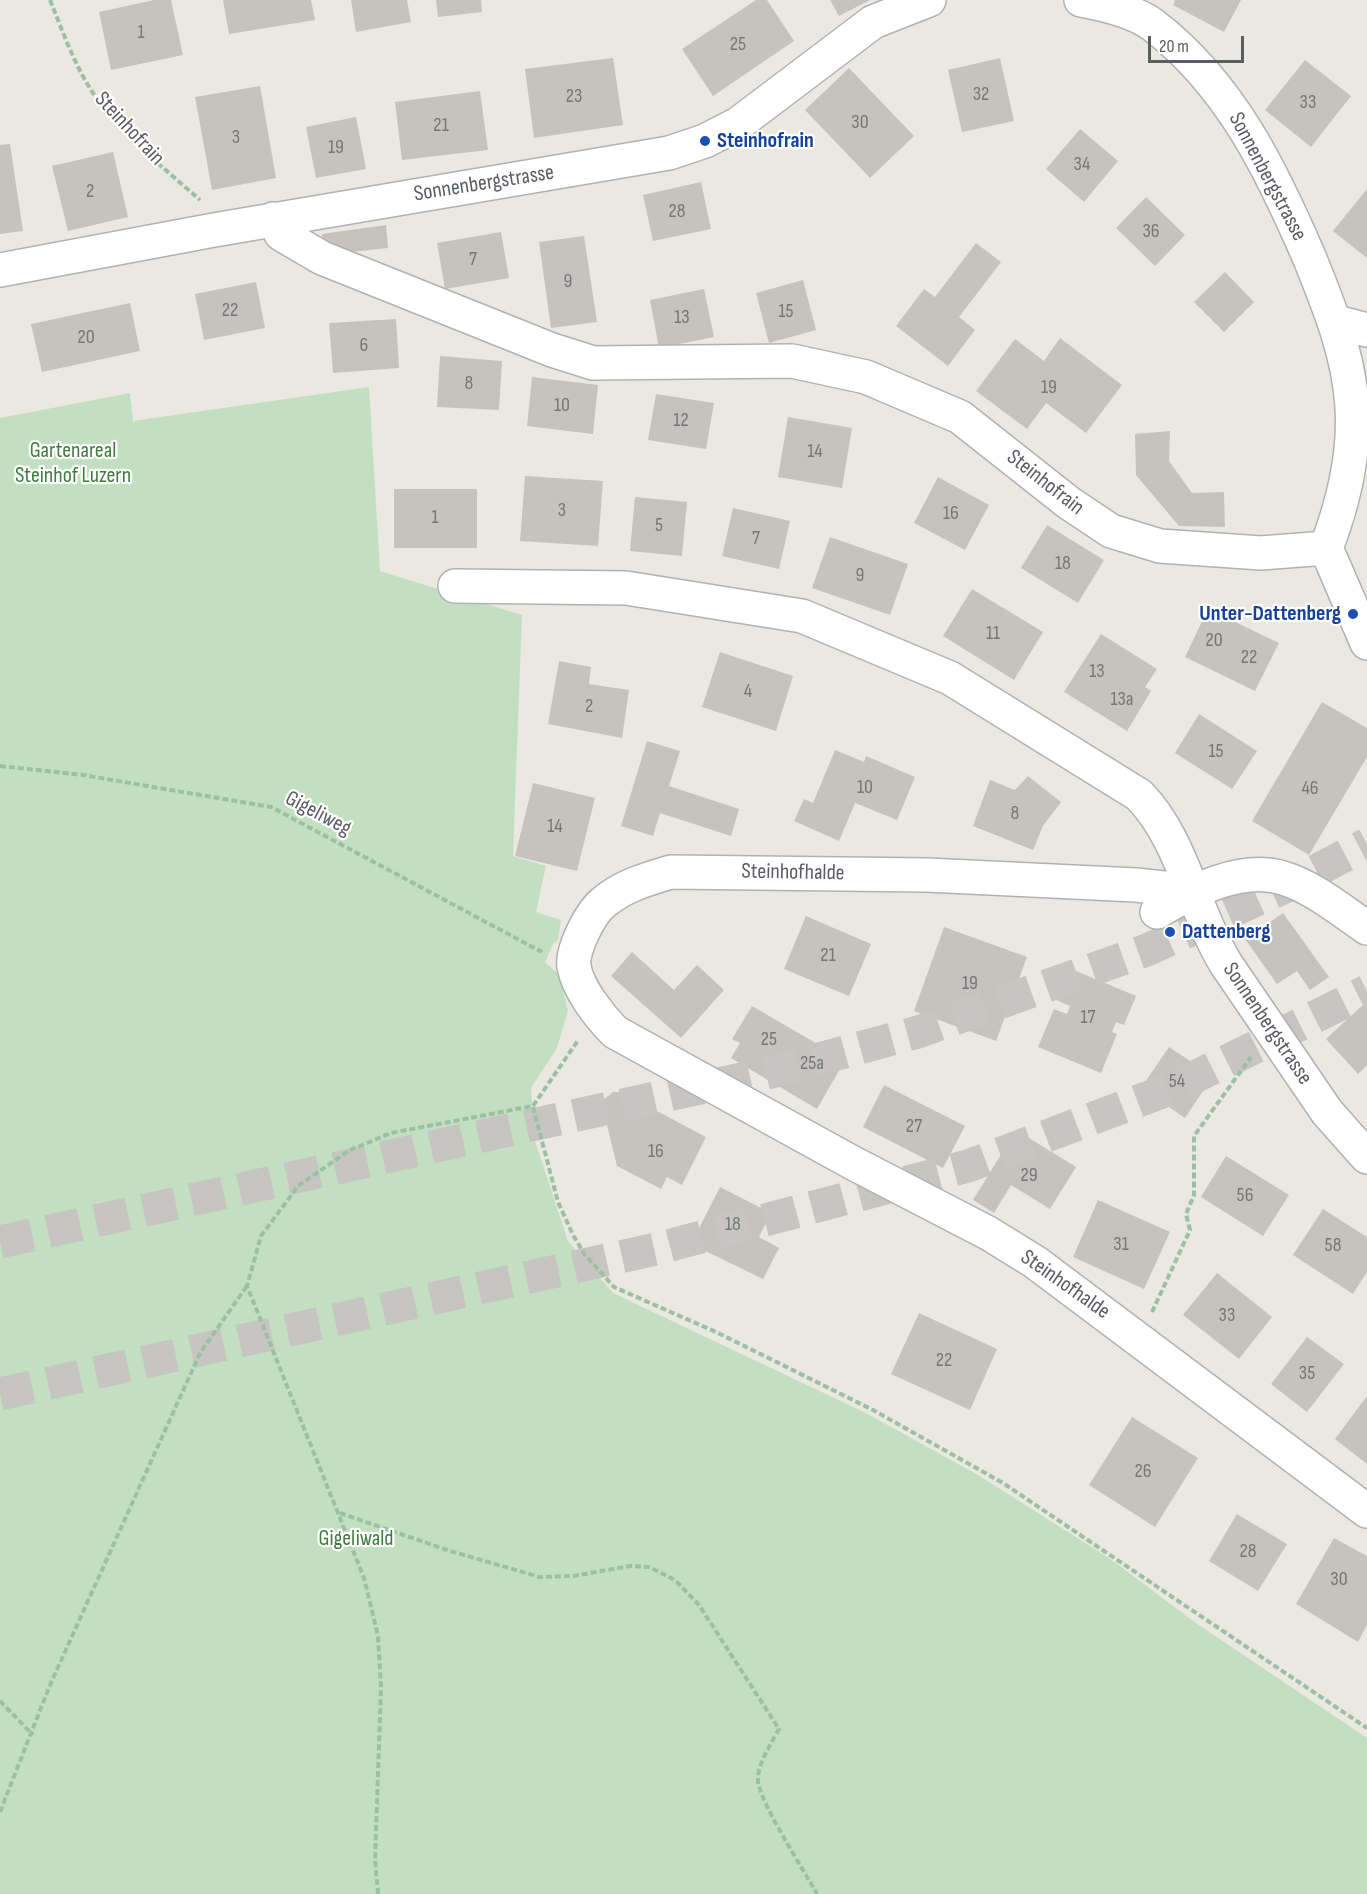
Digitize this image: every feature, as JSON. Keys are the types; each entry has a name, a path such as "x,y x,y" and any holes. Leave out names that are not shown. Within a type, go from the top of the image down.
{"street":[{"name":"Sonnenbergstrasse","path":"0,270 273,219 669,153 705,141 738,124 873,22 929,0"},
{"name":"Sonnenbergstrasse","path":"1081,0 1102,4 1151,24 1198,64 1244,123 1352,326 1352,407 1347,480 1340,513 1326,548"},
{"name":"Steinhofrain","path":"273,219 281,234 322,258 552,350 593,363 792,361 866,377 960,417 1069,503 1111,531 1160,546 1261,553 1326,548"},
{"path":"1326,548 1367,643"},
{"path":"455,586 626,588 802,616 824,625 950,678 1139,795 1151,807 1166,831 1191,891"},
{"name":"Steinhofhalde","path":"1191,891 1136,885 927,875 750,871 671,872 634,883 602,902 582,932 573,966 596,1013 615,1032 845,1158 988,1233 1035,1262 1367,1511"},
{"path":"1157,912 1191,891 1230,880 1266,874 1285,878 1307,889 1367,928"},
{"name":"Sonnenbergstrasse","path":"1191,891 1212,942 1226,964 1327,1112 1367,1157"}],"path":[{"name":"Steinhofrain","path":"50,0 79,67 96,97 145,152 208,207"},
{"name":"Gigeliweg","path":"0,766 83,775 271,807 545,954"},
{"path":"0,1812 33,1735 50,1686 200,1353 247,1286 261,1236 298,1186 350,1150 392,1133 533,1106 581,1036"},
{"path":"1140,1339 1190,1230 1186,1214 1194,1195 1194,1136 1242,1070"},
{"path":"533,1106 558,1202 585,1255 614,1287 716,1332 946,1449 1003,1483 1367,1728"},
{"path":"247,1286 340,1513 364,1578 378,1636 381,1688 375,1860 378,1894"},
{"path":"340,1513 450,1551 540,1577 573,1576 630,1566 649,1567 675,1580 699,1605 779,1729 764,1757 758,1782 771,1812 817,1894"},
{"path":"0,1701 33,1735"}],"green space":[{"name":"Gigeliwald","path":"369,387 380,571 522,615 513,856 546,866 536,912 561,920 558,940 553,944 545,962 559,975 568,1010 557,1048 531,1088 535,1141 568,1241 613,1293 866,1413 978,1475 1109,1558 1196,1623 1367,1738 1367,1894 0,1894 0,418 130,393 133,421"}],"building":[{"path":"154,0 171,0 183,55 111,70 99,12"},
{"path":"223,0 311,0 315,20 229,34"},
{"path":"351,0 407,0 411,22 356,32"},
{"path":"436,0 481,0 482,12 438,17"},
{"path":"756,0 767,0 794,41 713,96 682,49"},
{"path":"830,0 870,0 839,16"},
{"path":"1175,0 1241,0 1224,32 1173,5"},
{"path":"613,58 623,125 534,138 525,69"},
{"path":"1000,58 1014,121 962,132 948,70"},
{"path":"1305,60 1351,96 1311,147 1265,110"},
{"path":"849,68 914,136 870,178 805,110"},
{"path":"260,86 276,178 212,190 195,97"},
{"path":"480,91 488,150 402,160 395,102"},
{"path":"356,117 366,169 316,178 306,127"},
{"path":"1080,129 1118,161 1084,202 1046,169"},
{"path":"10,144 23,231 0,234 0,145"},
{"path":"113,152 128,217 68,231 52,166"},
{"path":"701,182 711,229 653,241 643,195"},
{"path":"1367,189 1367,258 1333,231"},
{"path":"1146,197 1185,235 1155,266 1116,228"},
{"path":"386,225 388,248 325,255 322,234"},
{"path":"501,232 509,278 445,289 437,243"},
{"path":"584,236 597,322 551,328 539,242"},
{"path":"976,243 1001,262 959,317 975,330 948,366 896,326 924,289 935,297"},
{"path":"1225,272 1254,302 1224,332 1194,302"},
{"path":"803,280 816,330 769,343 756,293"},
{"path":"256,282 265,328 204,340 195,294"},
{"path":"704,289 714,337 659,348 650,300"},
{"path":"130,303 140,351 42,372 31,324"},
{"path":"396,319 399,368 333,373 329,323"},
{"path":"1060,338 1122,385 1086,433 1046,403 1027,429 976,391 1015,339 1044,361"},
{"path":"440,356 502,361 499,410 437,407"},
{"path":"532,377 598,385 593,434 527,426"},
{"path":"656,394 714,403 706,449 648,440"},
{"path":"788,417 852,428 842,488 778,477"},
{"path":"1170,431 1169,461 1192,493 1224,492 1225,527 1179,526 1136,475 1135,434"},
{"path":"525,476 603,481 598,546 520,541"},
{"path":"938,477 989,505 965,550 914,523"},
{"path":"394,489 477,489 477,548 394,548"},
{"path":"635,497 687,502 682,556 630,551"},
{"path":"733,508 790,521 779,569 722,556"},
{"path":"1047,525 1104,560 1078,603 1021,568"},
{"path":"830,537 908,564 890,615 812,588"},
{"path":"972,589 1043,632 1014,680 943,636"},
{"path":"1208,609 1279,643 1255,691 1185,657"},
{"path":"1101,634 1157,669 1145,687 1151,691 1127,731 1064,692"},
{"path":"720,652 793,676 776,731 702,707"},
{"path":"559,661 591,667 589,684 629,690 622,738 548,724"},
{"path":"1322,702 1367,728 1367,757 1309,855 1252,821"},
{"path":"1199,714 1257,751 1232,789 1175,753"},
{"path":"647,741 680,751 669,786 739,809 731,836 660,813 653,836 621,826"},
{"path":"835,750 864,762 866,756 915,777 897,820 855,803 839,841 794,821 804,799 813,803"},
{"path":"1028,776 1061,802 1043,826 1033,850 973,826 990,780 1015,790"},
{"path":"533,783 595,798 577,871 515,856"},
{"path":"1283,913 1329,977 1310,990 1297,971 1277,984 1245,939"},
{"path":"806,916 871,944 849,996 784,969"},
{"path":"944,927 1027,957 996,1041 914,1011"},
{"path":"632,952 674,990 697,965 724,990 681,1038 611,976"},
{"path":"1069,968 1136,996 1124,1025 1116,1022 1112,1032 1117,1034 1101,1073 1038,1047 1054,1009 1067,1014 1070,1006 1056,1000"},
{"path":"1367,1001 1367,1065 1358,1074 1326,1039"},
{"path":"752,1006 845,1060 817,1109 731,1058 740,1043 732,1039"},
{"path":"1169,1047 1213,1076 1185,1118 1141,1088"},
{"path":"884,1085 965,1126 943,1168 863,1127"},
{"path":"613,1092 621,1092 706,1137 682,1185 667,1177 661,1189 617,1166 602,1105 603,1100"},
{"path":"1016,1130 1076,1167 1050,1209 1011,1185 994,1213 973,1200"},
{"path":"1226,1156 1289,1195 1263,1236 1201,1197"},
{"path":"720,1187 771,1213 759,1237 779,1248 763,1279 691,1244"},
{"path":"1098,1200 1170,1232 1144,1289 1073,1257"},
{"path":"1323,1209 1367,1237 1367,1272 1353,1294 1293,1255"},
{"path":"1217,1273 1272,1317 1239,1359 1183,1315"},
{"path":"919,1313 997,1349 970,1410 891,1374"},
{"path":"1307,1337 1344,1364 1307,1412 1271,1384"},
{"path":"1367,1396 1367,1464 1335,1439"},
{"path":"1132,1417 1198,1458 1155,1527 1089,1485"},
{"path":"1237,1514 1287,1544 1258,1591 1209,1561"},
{"path":"1334,1538 1367,1556 1367,1625 1358,1642 1296,1604"}],"tunnel":[{"path":"0,1242 764,1074 918,1032 1147,950 1287,886 1367,844"},
{"path":"0,1394 656,1249 968,1166 1175,1087 1367,991"}],"place":[{"name":"Steinhofrain","path":"705,141"},
{"name":"Unter-Dattenberg","path":"1353,614"},
{"name":"Dattenberg","path":"1170,932"}],"park label":[{"name":"Gartenareal Steinhof Luzern","path":"73,464"}]}
